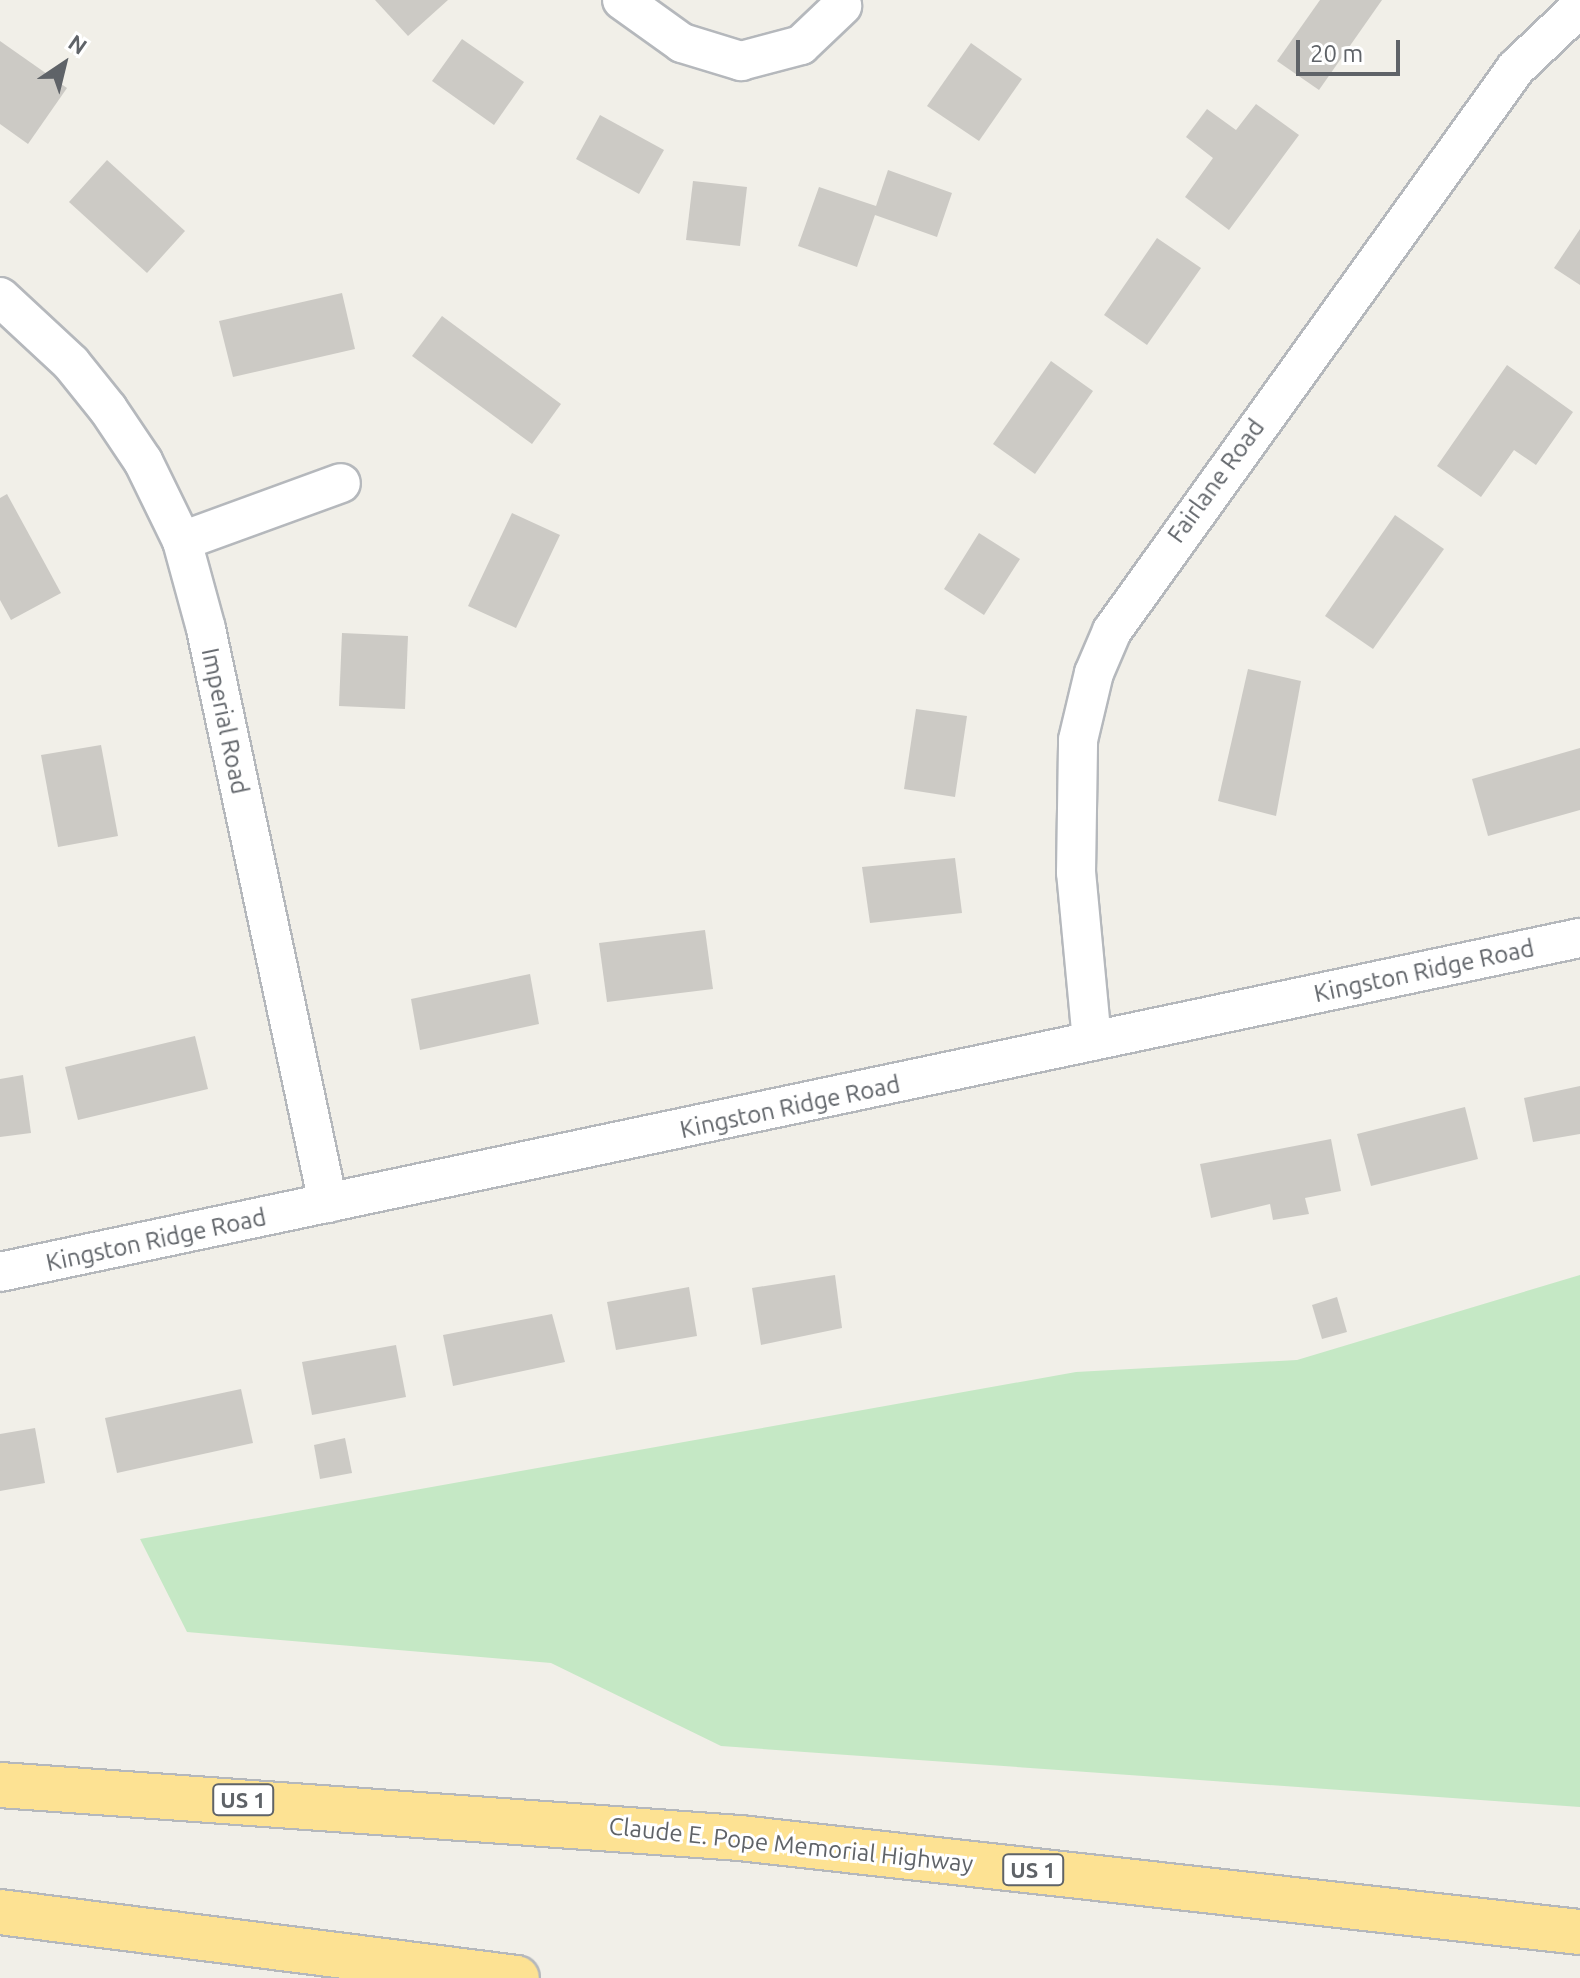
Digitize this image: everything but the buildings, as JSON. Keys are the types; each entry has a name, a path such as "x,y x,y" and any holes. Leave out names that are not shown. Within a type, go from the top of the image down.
{"highway":[{"name":"Claude E. Pope Memorial Highway","path":"0,1785 740,1838 1580,1932"},
{"path":"0,1912 517,1978"}],"street":[{"path":"622,0 682,43 741,61 801,45 842,6"},
{"name":"Fairlane Road","path":"1092,1041 1076,873 1078,740 1094,673 1112,631 1516,68 1580,7"},
{"name":"Imperial Road","path":"0,297 71,363 108,409 143,461 182,541 206,629 328,1203"},
{"path":"182,541 341,483"},
{"name":"Kingston Ridge Road","path":"0,1272 1580,938"}],"green space":[{"path":"1580,1275 1580,1807 721,1746 551,1663 187,1632 140,1539 1076,1372 1297,1360"}]}
